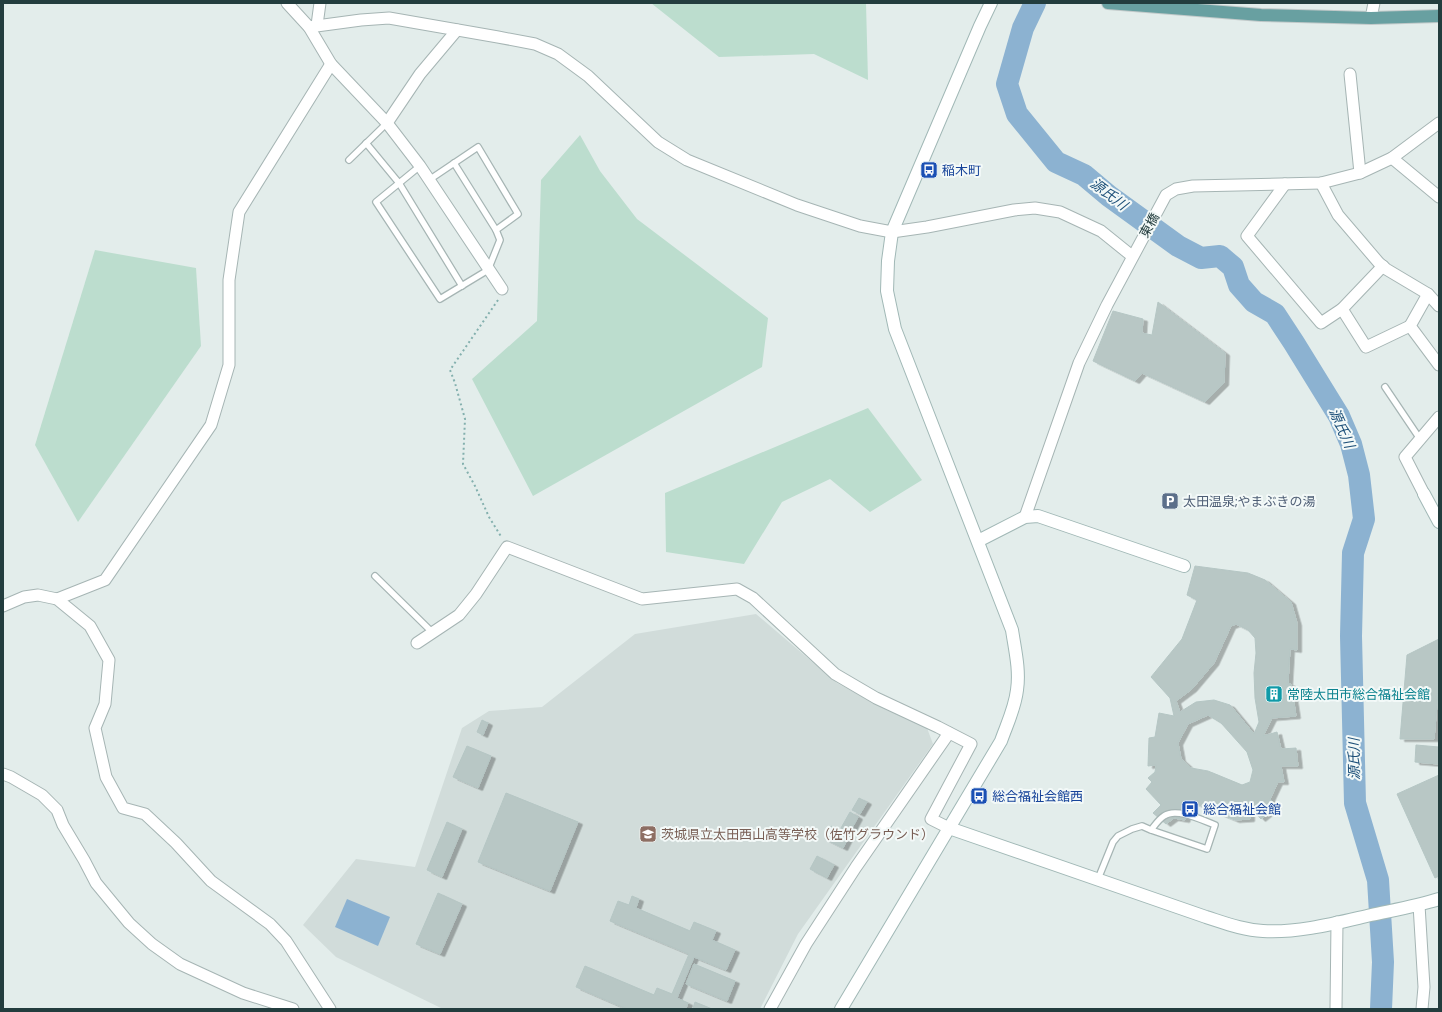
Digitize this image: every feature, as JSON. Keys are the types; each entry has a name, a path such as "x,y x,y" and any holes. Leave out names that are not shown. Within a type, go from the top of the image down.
{"main road":[{"path":"1108,3 1261,15 1371,18 1439,16"}],"street":[{"path":"287,3 313,26 331,64 387,123 420,166 502,290"},
{"path":"313,26 320,3"},
{"path":"841,1009 1001,741 1012,713 1018,690 1018,663 1012,630 895,329 886,290 892,232 991,3"},
{"path":"1371,18 1374,3"},
{"path":"313,26 389,18 498,36 534,44 558,54 588,76 658,142 687,160 797,205 860,226 892,232 1014,210 1035,208 1060,212 1101,231 1132,256"},
{"path":"387,123 420,74 457,30"},
{"path":"57,599 104,580 211,425 229,365 229,280 239,212 331,64"},
{"path":"1350,74 1360,174"},
{"name":"東橋","path":"1025,517 1079,363 1132,256 1166,195 1176,189 1193,186 1321,184 1360,174 1392,158 1439,123"},
{"path":"1392,158 1439,197"},
{"path":"1285,184 1247,236 1321,323 1342,309 1383,266"},
{"path":"1321,184 1338,215 1383,266 1428,294 1439,306"},
{"path":"1342,309 1366,347 1410,326 1428,294"},
{"path":"1410,326 1439,365"},
{"path":"1439,417 1405,456 1439,522"},
{"path":"978,541 1025,517 1038,516 1184,566"},
{"path":"417,643 459,615 476,594 507,547 642,599 737,589 753,598 834,674 876,698 971,744 931,819 949,828 1235,926 1262,931 1300,929 1419,905 1439,899"},
{"path":"3,606 24,597 38,595 57,599 90,626 109,660 105,704 95,728 106,776 123,808 145,814 176,842 211,881 270,924 286,941 330,1009"},
{"path":"770,1009 806,944 856,867 949,733"},
{"path":"3,774 42,795 57,810 63,825 96,883 129,923 152,944 180,964 208,977 243,993 293,1009"},
{"path":"1419,905 1424,987 1422,1009"},
{"path":"1336,1009 1337,922"}],"lane":[{"path":"349,160 387,123"},
{"path":"366,143 399,183 462,286"},
{"path":"429,180 478,146 518,214 496,230"},
{"path":"420,166 376,202 440,299 488,270 500,240 496,230 454,163"},
{"path":"1384,387 1420,439"},
{"path":"375,576 433,633"},
{"path":"1098,879 1113,842 1118,836 1132,829 1142,826 1151,830 1207,849 1215,825 1181,813 1172,813 1164,816 1151,830"}],"path":[{"path":"502,290 496,303 450,370 465,419 463,464 489,517 507,547"}],"shaded area":[{"name":"茨城県立太田西山高等学校（佐竹グラウンド）","path":"756,614 837,683 885,709 927,728 933,744 798,934 760,1009 443,1009 336,957 303,925 356,859 415,867 462,728 489,711 542,707 635,634"}],"green space":[{"path":"651,3 866,3 868,80 814,54 719,57"},
{"path":"580,135 600,171 637,219 768,318 762,367 533,496 472,379 537,321 541,180"},
{"path":"95,250 196,268 201,346 78,522 35,445"},
{"path":"868,408 922,480 870,512 830,479 782,502 744,564 666,552 665,493"}],"water":[{"path":"347,899 390,917 378,946 335,927"}],"building":[{"path":"1158,302 1225,353 1224,383 1205,402 1142,373 1135,381 1093,361 1113,311 1143,319 1142,333 1152,335"},
{"name":"常陸太田市総合福祉会館","path":"1195,566 1248,573 1265,580 1291,602 1297,623 1297,650 1290,649 1288,683 1291,684 1296,716 1272,718 1263,736 1277,732 1281,749 1296,748 1298,766 1281,766 1284,782 1278,782 1270,799 1277,806 1261,819 1250,808 1250,819 1235,820 1192,802 1185,820 1174,818 1166,824 1153,813 1161,805 1146,789 1152,782 1148,778 1155,772 1156,765 1148,766 1149,738 1155,737 1159,713 1174,716 1170,698 1151,677 1182,639 1197,600 1187,595","holes":["1236,624 1248,630 1255,638 1255,698 1259,722 1254,734 1230,705 1214,700 1196,702 1180,712 1176,701 1192,689 1214,663 1231,626","1208,715 1221,723 1247,752 1253,770 1250,782 1242,785 1208,771 1191,768 1181,759 1178,743 1188,724"]},
{"path":"1439,639 1439,692 1434,739 1400,739 1407,655"},
{"path":"482,720 488,723 483,735 477,732"},
{"path":"1416,745 1439,747 1439,764 1415,762"},
{"path":"467,746 491,756 478,788 453,777"},
{"path":"1439,775 1439,876 1435,878 1397,794"},
{"path":"506,793 578,822 550,891 478,862"},
{"path":"859,798 867,802 860,814 852,810"},
{"path":"850,812 858,817 850,832 841,828"},
{"path":"447,822 462,829 442,877 427,870"},
{"path":"831,826 849,836 843,848 825,839"},
{"path":"817,856 834,865 827,878 810,869"},
{"path":"438,893 462,904 440,954 416,944"},
{"path":"632,896 639,899 636,908 690,931 694,922 716,931 712,940 735,950 726,970 694,957 677,998 688,1003 686,1009 627,1009 576,987 585,966 654,995 657,988 672,994 689,954 610,921 618,901 629,905"},
{"path":"694,964 735,981 727,1001 686,984"},
{"path":"695,1002 712,1009 693,1008"}],"waterway":[{"name":"源氏川","path":"1035,3 1023,28 1007,84 1017,114 1056,162 1084,175 1109,196 1178,246 1201,258 1220,256 1233,267 1239,285 1254,302 1275,314 1339,416 1351,444 1359,475 1364,519 1353,553 1351,636 1355,803 1378,880 1383,962 1381,1009"}],"place":[{"name":"稲木町","path":"929,170"},
{"name":"太田温泉;やまぶきの湯","path":"1170,501"},
{"name":"常陸太田市総合福祉会館","path":"1274,694"},
{"name":"総合福祉会館西","path":"979,796"},
{"name":"総合福祉会館","path":"1190,809"},
{"name":"茨城県立太田西山高等学校（佐竹グラウンド）","path":"648,834"}]}
